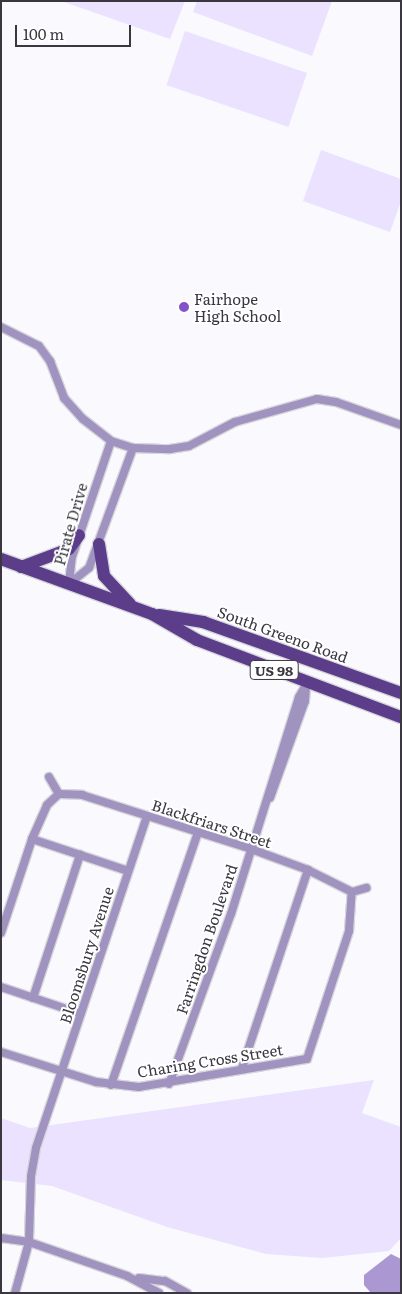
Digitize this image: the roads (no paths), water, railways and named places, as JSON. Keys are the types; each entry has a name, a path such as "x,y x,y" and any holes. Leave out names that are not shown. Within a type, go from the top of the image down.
{"main road":[{"path":"21,566 69,549 79,535"},
{"path":"99,544 104,576 134,608"},
{"name":"South Greeno Road","path":"1,559 152,614 203,622 401,693"},
{"name":"South Greeno Road","path":"152,614 197,640 401,717"}],"street":[{"path":"1,327 39,346 50,361 64,398 111,441 133,448 170,449 189,446 235,422 317,399 336,402 401,424"},
{"name":"Pirate Drive","path":"69,584 79,535 111,441"},
{"name":"Pirate Drive","path":"69,584 89,568 133,448"},
{"name":"Farringdon Boulevard","path":"169,1084 268,802 274,793 305,701 307,683"},
{"path":"1,933 32,839 47,805 59,794 49,777"},
{"name":"Blackfriars Street","path":"59,794 82,795 252,849 308,870 352,892"},
{"name":"Bloomsbury Avenue","path":"15,1293 30,1242 32,1162 147,816"},
{"path":"111,1085 198,832"},
{"path":"32,839 128,871"},
{"path":"33,998 80,856"},
{"path":"242,1068 308,870"},
{"path":"352,892 366,888"},
{"name":"Charing Cross Street","path":"1,1052 61,1072 111,1085 169,1084 242,1068 308,1059 349,931 352,892"},
{"path":"1,988 81,1014"},
{"path":"1,1238 30,1242 126,1276 159,1293"},
{"path":"126,1276 166,1281 187,1293"}],"place":[{"name":"Fairhope High School","path":"184,307"}]}
